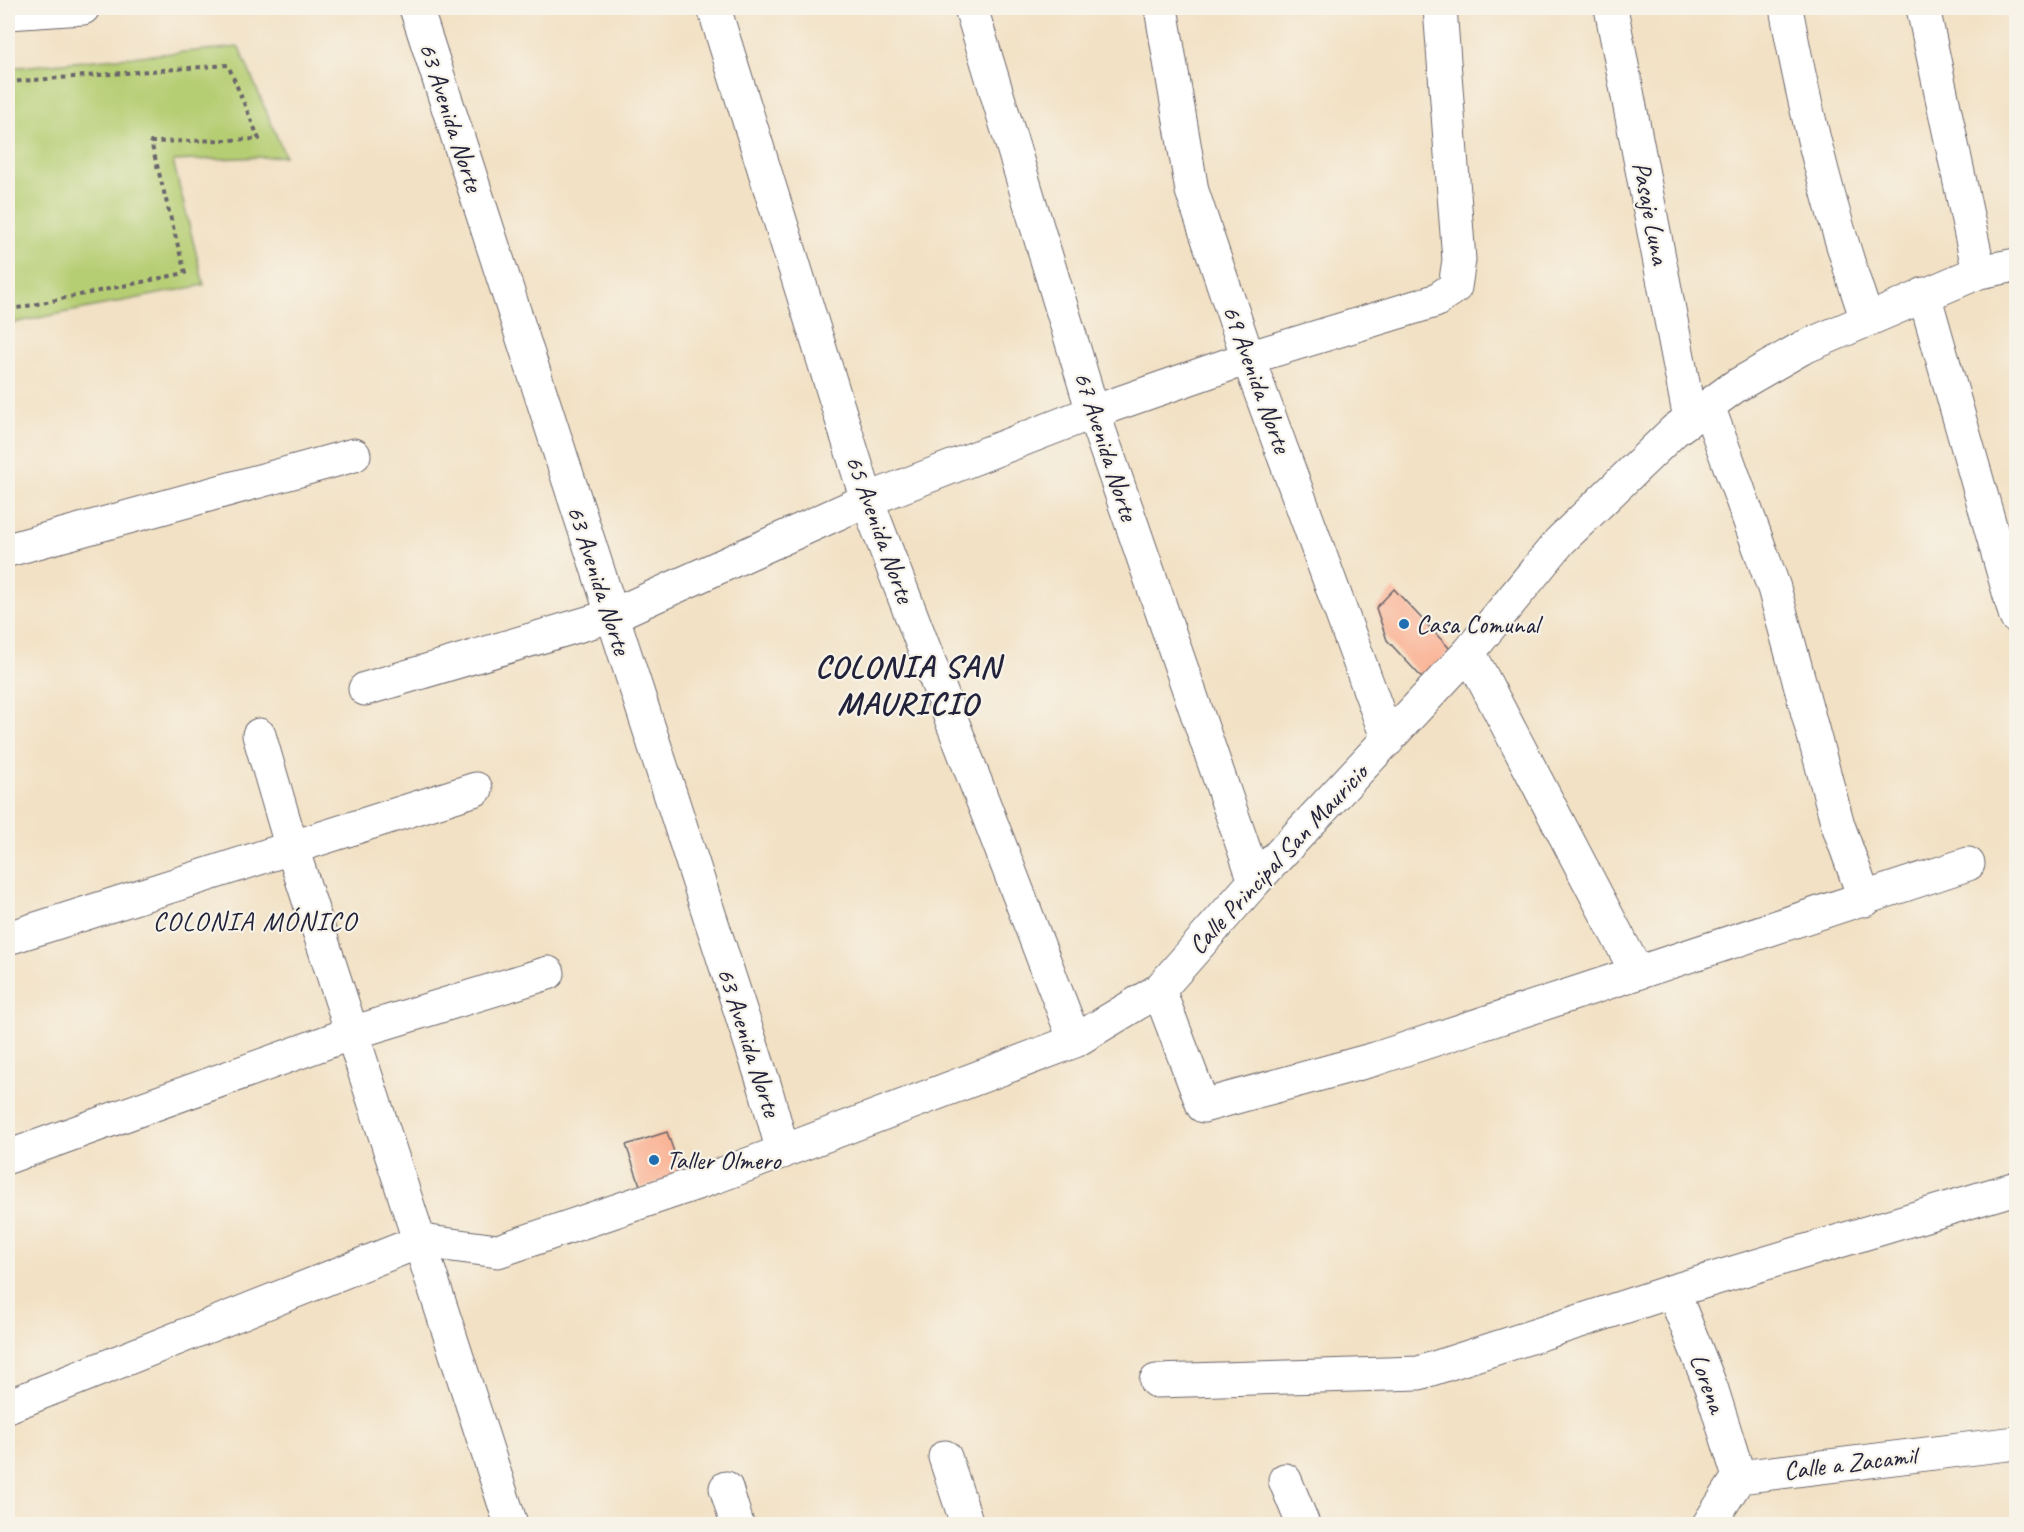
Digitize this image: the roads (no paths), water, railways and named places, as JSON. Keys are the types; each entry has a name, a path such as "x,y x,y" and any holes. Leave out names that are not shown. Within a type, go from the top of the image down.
{"street":[{"path":"8,13 83,8"},
{"name":"63 Avenida Norte","path":"416,8 765,1087 783,1152"},
{"name":"65 Avenida Norte","path":"714,8 867,500 1075,1041"},
{"name":"67 Avenida Norte","path":"971,8 1093,412 1255,881"},
{"name":"69 Avenida Norte","path":"1161,8 1192,191 1248,358 1388,740"},
{"path":"365,689 611,616 867,500 1093,412 1248,358 1435,302 1455,287 1459,260 1440,8"},
{"name":"Pasaje Luna","path":"1611,8 1699,413 1774,588 1838,825 1864,900"},
{"path":"1786,8 1794,55 1845,255 1867,320"},
{"path":"1923,8 1979,272"},
{"name":"Calle Principal San Mauricio","path":"421,1241 498,1251 783,1152 1075,1041 1159,990 1255,881 1469,652 1560,541 1674,430 1734,387 1802,348 1979,272 2016,265"},
{"path":"1924,294 2016,617"},
{"path":"8,550 354,454"},
{"path":"1469,652 1636,971"},
{"path":"259,735 292,848 511,1524"},
{"path":"8,938 476,789"},
{"path":"1159,990 1203,1106 1375,1059 1636,971 1864,900 1968,864"},
{"path":"8,1158 352,1033 548,973"},
{"path":"1156,1381 1419,1373 1673,1291 2016,1188"},
{"path":"8,1406 421,1241"},
{"name":"Lorena","path":"1673,1291 1712,1390 1739,1477"},
{"name":"Calle a Zacamil","path":"1739,1477 2016,1443"},
{"path":"945,1457 967,1524"},
{"path":"1709,1524 1739,1477"},
{"path":"1285,1480 1303,1524"},
{"path":"726,1488 737,1524"}],"place":[{"name":"Casa Comunal","path":"1404,624"},
{"name":"Taller Olmero","path":"654,1160"}],"district":[{"name":"COLONIA SAN MAURICIO","path":"908,684"},
{"name":"COLONIA MÓNICO","path":"255,921"}]}
